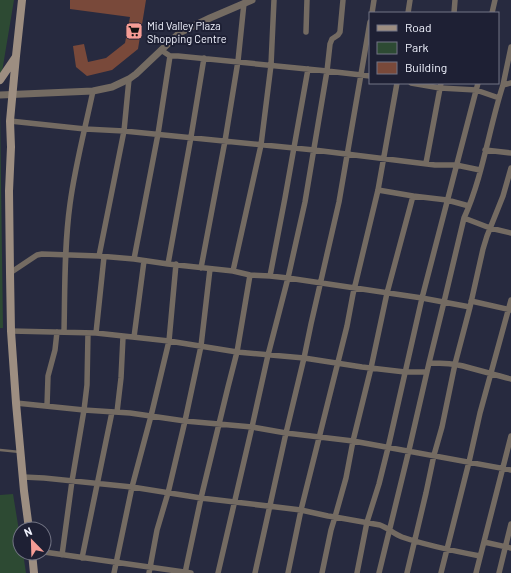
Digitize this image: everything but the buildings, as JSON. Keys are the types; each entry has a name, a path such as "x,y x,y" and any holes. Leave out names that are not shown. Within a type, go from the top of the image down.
{"main road":[{"path":"22,0 10,121 11,147 9,190 11,331 20,452 28,521"},
{"path":"0,80 16,56"},
{"path":"33,561 34,573"}],"street":[{"path":"0,95 94,91 112,87 136,74 173,39 190,27 252,0"},
{"path":"233,271 261,145 271,65 274,0"},
{"path":"306,32 307,0"},
{"path":"218,573 305,202 331,41 340,32 343,0"},
{"path":"372,12 374,0"},
{"path":"408,12 410,0"},
{"path":"454,12 455,0"},
{"path":"492,12 495,0"},
{"path":"201,268 225,141 238,61 244,4"},
{"path":"255,573 339,202 369,27"},
{"path":"379,573 409,450 428,363 464,218 480,170 503,85 511,47"},
{"path":"161,50 170,56 238,61 369,76"},
{"path":"134,259 158,134 170,56"},
{"path":"168,264 204,58"},
{"path":"270,276 308,69"},
{"path":"96,333 102,256 124,131 129,79"},
{"path":"503,85 511,83"},
{"path":"288,573 301,510 347,326 354,288 378,190 397,84"},
{"path":"426,84 476,90 499,98"},
{"path":"356,573 367,522 388,448 422,298 478,84"},
{"path":"426,163 441,85"},
{"path":"64,332 66,254 70,205 74,174 94,91"},
{"path":"10,121 314,150 435,165 456,165 480,170"},
{"path":"485,150 511,153"},
{"path":"407,573 483,249 503,196 511,168"},
{"path":"378,190 447,200 469,206"},
{"path":"322,573 331,530 346,478 387,293 413,196"},
{"path":"464,218 490,228 511,233"},
{"path":"10,273 31,259 42,254 102,256 233,271 250,276 288,278 444,302 471,304 510,310"},
{"path":"134,338 144,261"},
{"path":"114,573 132,487 169,341 176,264"},
{"path":"150,570 201,346 210,269"},
{"path":"185,573 218,425 238,352 250,276"},
{"path":"441,573 490,374 510,310 511,300"},
{"path":"11,331 96,333 169,341 238,352 304,358 362,367 405,372 426,372"},
{"path":"47,406 48,376 55,350 57,332"},
{"path":"62,555 87,385 88,333"},
{"path":"82,558 97,483 121,378 123,337"},
{"path":"428,363 455,364 511,379"},
{"path":"16,403 151,416 319,436 388,448 409,450 511,470"},
{"path":"476,573 511,436"},
{"path":"23,477 132,487 336,516 382,526 398,535 447,550 480,556"},
{"path":"499,573 508,547 511,524"},
{"path":"484,542 508,547"},
{"path":"52,553 116,563 150,570 191,573"}],"lane":[{"path":"0,450 20,452"}],"green space":[{"path":"0,0 14,0 2,72 0,76"},
{"path":"0,106 3,328 0,328"},
{"path":"13,494 17,521 12,521 12,561 24,561 26,573 0,573 0,495"}],"place":[{"name":"Mid Valley Plaza Shopping Centre","path":"134,31"}]}
